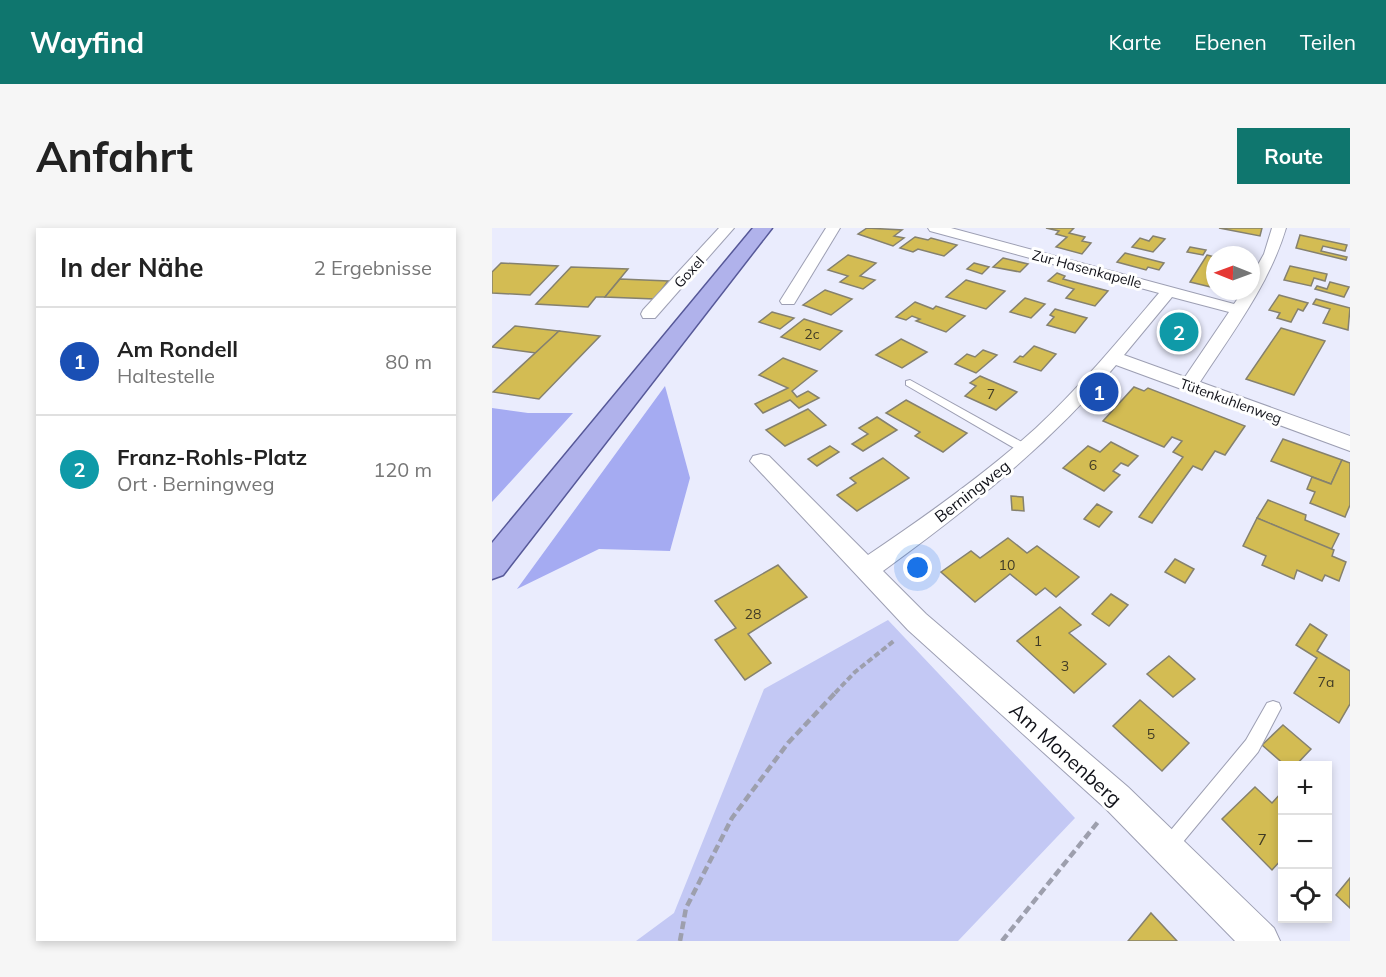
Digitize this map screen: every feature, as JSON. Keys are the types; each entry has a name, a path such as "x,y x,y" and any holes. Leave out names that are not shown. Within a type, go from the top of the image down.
{"main road":[{"path":"492,566 763,228"}],"street":[{"name":"Goxel","path":"650,314 728,228"},
{"path":"788,301 833,228"},
{"name":"Zur Hasenkapelle","path":"935,228 1239,310"},
{"path":"1260,274 1271,254 1279,228"},
{"name":"Berningweg","path":"867,569 956,505 1025,449 1085,389 1168,291"},
{"path":"1188,386 1245,300"},
{"name":"Tütenkuhlenweg","path":"1113,357 1350,444"},
{"path":"761,461 867,569"},
{"name":"Am Monenberg","path":"867,569 916,622 1117,798 1261,941"}],"lane":[{"path":"910,383 1025,449"},
{"path":"1167,848 1252,746 1273,708"}],"path":[{"path":"680,941 686,908 732,818 788,743 855,672 916,622"},
{"path":"1002,941 1117,798"}],"shaded area":[{"path":"665,386 690,478 670,551 599,549 517,589"},
{"path":"492,408 528,413 573,413 492,502"},
{"path":"888,620 1075,818 958,941 636,941 674,913 764,689"}],"building":[{"path":"867,228 902,230 894,236 904,238 893,246 858,234"},
{"path":"1046,228 1074,228 1069,233 1085,237 1082,241 1091,243 1082,254 1056,247 1067,237 1056,234 1059,231"},
{"path":"1219,228 1262,228 1260,236"},
{"path":"1300,235 1347,245 1345,251 1323,246 1321,251 1347,257 1346,260 1296,248"},
{"path":"1153,236 1165,239 1153,252 1132,247 1140,238 1149,241"},
{"path":"915,237 928,240 931,238 957,245 944,256 918,249 913,252 900,248"},
{"path":"1190,247 1206,250 1203,255 1187,252"},
{"path":"1125,253 1164,263 1159,270 1148,267 1146,270 1117,262"},
{"path":"848,255 876,263 860,276 875,280 863,289 840,282 848,276 828,270"},
{"path":"1206,257 1206,286 1190,282"},
{"path":"1003,258 1028,264 1020,272 993,267"},
{"path":"501,263 558,266 530,295 492,293 492,272"},
{"path":"974,263 989,267 982,274 967,269"},
{"path":"1290,266 1327,274 1325,281 1314,278 1311,286 1284,280"},
{"path":"571,267 628,269 605,297 596,297 588,307 536,304"},
{"path":"1057,273 1065,276 1063,279 1108,291 1095,306 1066,298 1074,289 1048,281"},
{"path":"620,279 668,281 655,299 605,297"},
{"path":"966,280 1005,291 986,309 946,297"},
{"path":"1330,282 1349,287 1344,297 1315,289 1317,286 1327,289"},
{"path":"825,290 852,299 831,315 803,305"},
{"path":"1279,295 1308,303 1303,311 1298,309 1291,322 1277,318 1280,313 1269,310"},
{"path":"1025,298 1045,304 1031,318 1010,312"},
{"path":"1316,299 1350,308 1348,330 1323,323 1330,309 1313,304"},
{"path":"915,302 933,309 936,306 965,316 946,332 916,321 920,319 912,316 906,320 896,317"},
{"path":"1055,309 1087,318 1075,333 1047,325 1054,317 1050,315"},
{"path":"772,312 794,318 780,329 759,322"},
{"path":"804,319 842,331 820,350 781,337"},
{"path":"515,326 559,331 536,353 492,347"},
{"path":"1281,328 1325,341 1294,395 1246,379"},
{"path":"559,331 600,336 539,399 493,392"},
{"path":"901,339 927,352 902,368 876,355"},
{"path":"1034,346 1056,354 1041,371 1014,362"},
{"path":"983,350 997,355 976,373 955,364 967,354 975,357"},
{"path":"783,358 817,371 792,391 797,397 808,391 819,398 799,408 790,400 763,413 755,404 788,388 759,375"},
{"path":"980,376 1017,392 996,410 965,396 976,386 970,383"},
{"path":"1134,387 1144,391 1148,388 1245,426 1225,455 1215,451 1202,470 1193,466 1152,523 1139,517 1183,457 1173,452 1182,441 1172,437 1164,447 1103,421"},
{"path":"906,400 967,433 943,452 915,436 920,432 886,413"},
{"path":"808,409 826,425 785,446 766,430"},
{"path":"877,417 897,430 863,451 852,444 868,434 859,428"},
{"path":"1283,439 1342,460 1331,484 1271,461"},
{"path":"1111,442 1138,456 1128,466 1121,463 1113,471 1120,475 1104,491 1063,468 1088,446 1100,452"},
{"path":"830,446 839,452 817,466 808,459"},
{"path":"883,458 909,478 857,511 837,495 856,483 850,478"},
{"path":"1342,460 1350,463 1350,505 1345,517 1310,503 1315,492 1307,489 1312,477 1331,484"},
{"path":"1011,496 1023,497 1024,511 1012,510"},
{"path":"1268,500 1306,515 1305,520 1339,534 1331,550 1257,518"},
{"path":"1097,504 1112,512 1099,527 1084,519"},
{"path":"1257,518 1334,550 1332,556 1346,562 1339,581 1325,575 1322,581 1297,570 1294,579 1262,565 1266,556 1243,546"},
{"path":"1008,538 1027,553 1037,546 1079,577 1056,597 1045,588 1036,595 1010,574 975,602 941,572 971,551 980,558"},
{"path":"1175,559 1194,569 1185,583 1165,572"},
{"path":"778,565 807,597 748,634 771,663 745,680 715,640 736,628 715,601"},
{"path":"1111,594 1128,605 1109,626 1092,614"},
{"path":"1060,607 1081,625 1069,633 1106,664 1074,693 1017,641"},
{"path":"1310,624 1327,635 1317,651 1350,671 1350,704 1339,723 1294,693 1317,658 1296,645"},
{"path":"1169,656 1195,679 1173,697 1147,674"},
{"path":"1140,700 1189,743 1162,771 1113,726"},
{"path":"1283,725 1311,749 1300,761 1280,761 1262,745"},
{"path":"1255,787 1272,803 1278,796 1278,863 1272,870 1222,819"},
{"path":"1350,878 1350,908 1336,895"},
{"path":"1151,913 1177,941 1128,941"}],"place":[{"name":"Franz-Rohls-Platz","path":"1179,332"},
{"name":"Am Rondell","path":"1099,392"}]}
